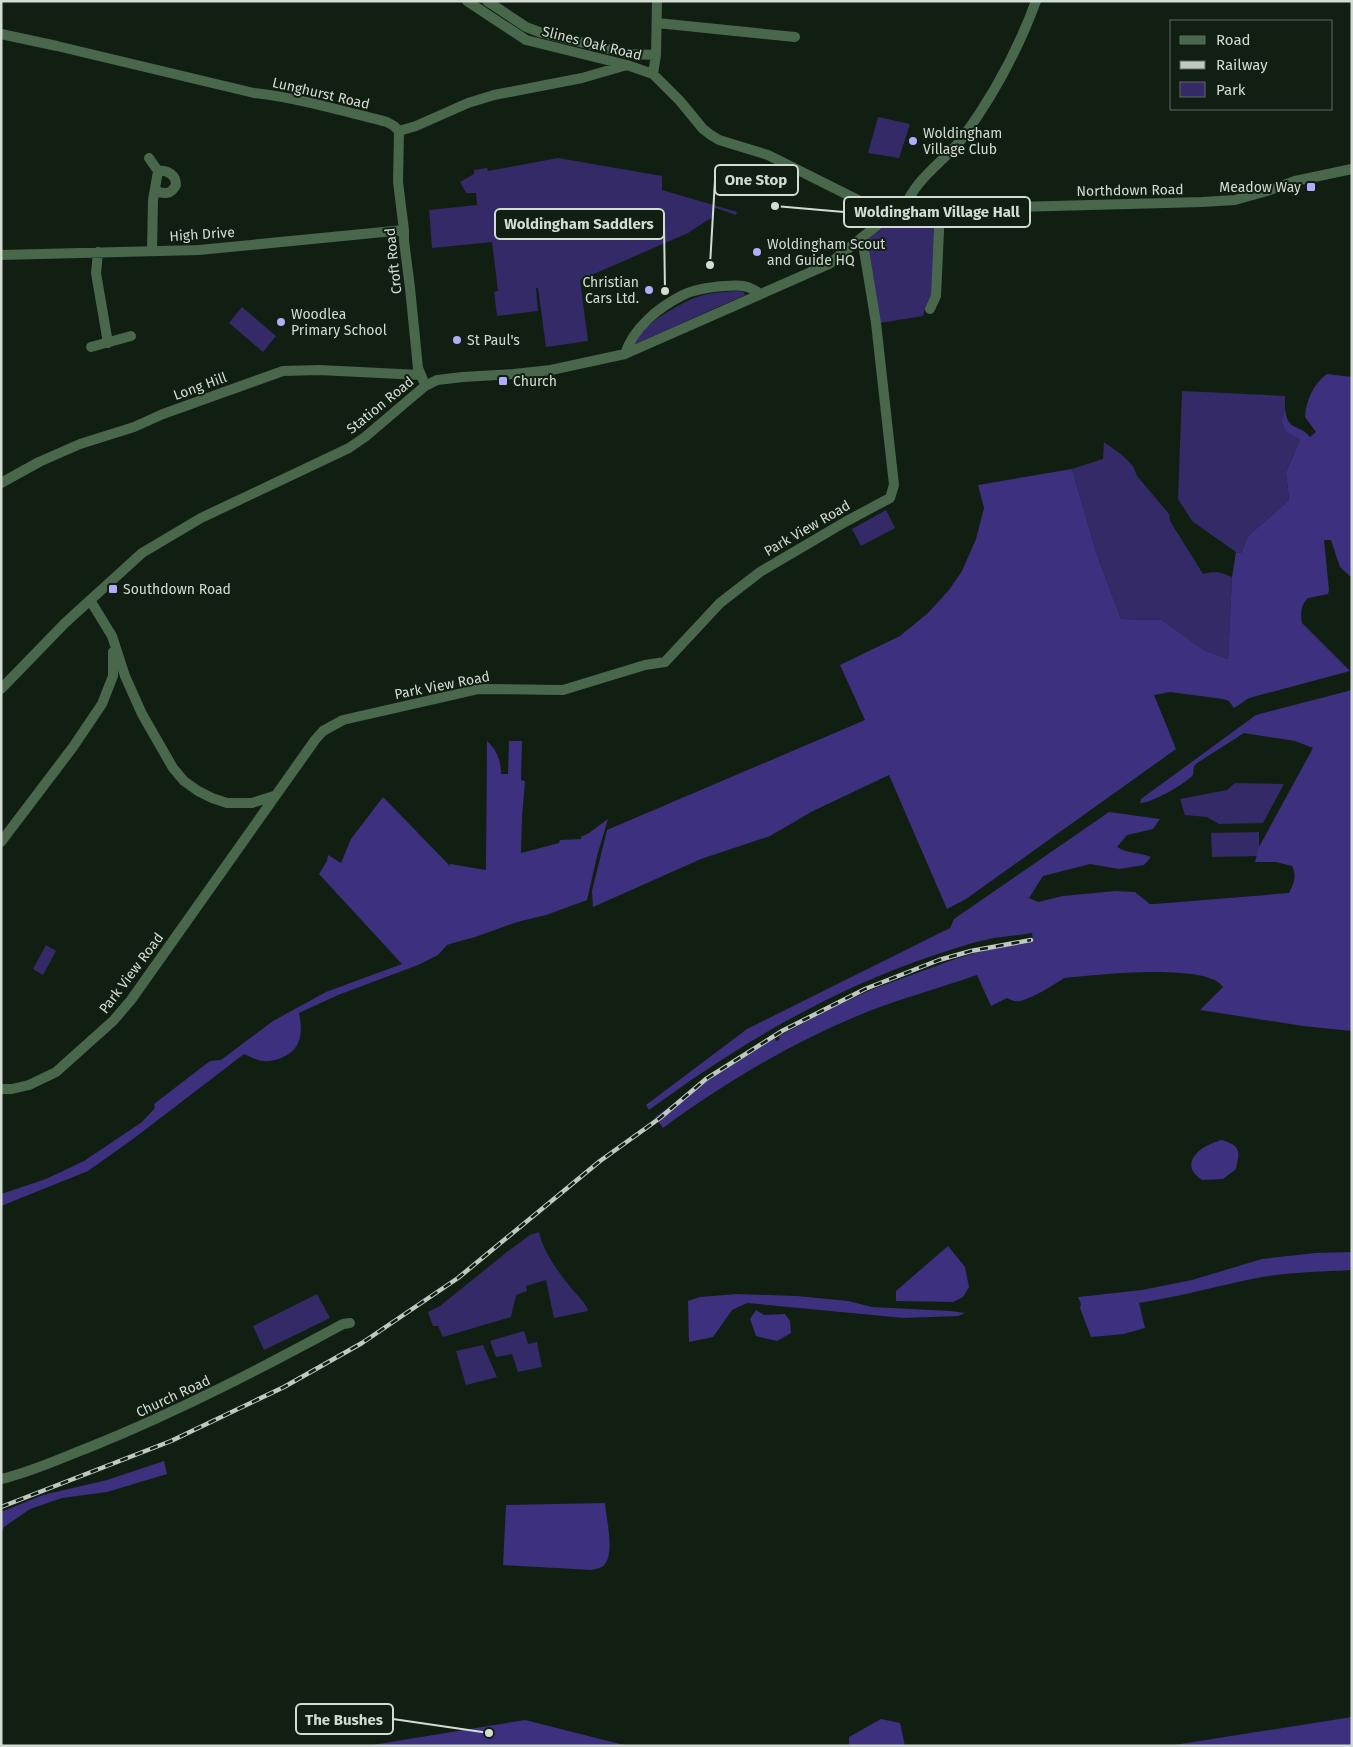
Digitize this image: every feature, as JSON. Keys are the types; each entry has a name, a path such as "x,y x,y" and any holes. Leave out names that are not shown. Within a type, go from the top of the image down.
{"street":[{"name":"Slines Oak Road","path":"467,1 526,40 627,65 653,74 680,101 703,129 719,140 768,155 862,202 885,218"},
{"path":"487,1 526,27 542,33 630,54 656,56"},
{"path":"653,74 656,56 657,1"},
{"path":"905,208 908,198 960,140 978,114 1002,76 1020,40 1036,1"},
{"path":"657,23 795,36"},
{"name":"Lunghurst Road","path":"1,34 338,110 387,122 399,131"},
{"path":"399,131 416,126 468,103 494,95 582,78 627,65"},
{"name":"Croft Road","path":"399,131 398,182 404,241 418,368 425,386"},
{"path":"149,158 158,171 153,200 152,251"},
{"name":"Northdown Road","path":"905,208 940,209 1235,200 1295,181 1352,169"},
{"path":"155,191 170,192 176,185 173,175 164,171 158,171"},
{"name":"Station Road","path":"1,689 52,636 142,553 201,518 349,448 365,437 425,386 437,380 551,370 625,354 829,264 885,218 905,208"},
{"path":"930,309 936,296 940,209"},
{"name":"High Drive","path":"1,254 199,250 404,230"},
{"name":"Park View Road","path":"1,1089 12,1089 29,1085 56,1072 113,1021 131,1000 274,796 323,731 343,720 479,689 563,690 645,665 665,662 720,602 760,572 890,498 894,485 876,323 862,238"},
{"path":"98,252 96,273 108,343"},
{"path":"625,354 628,344 647,321 684,294 698,290 739,285 752,287 760,294"},
{"path":"91,348 131,336"},
{"name":"Long Hill","path":"1,483 39,462 80,444 134,427 163,414 282,371 319,370 420,375"},
{"path":"90,600 112,636 125,676 142,714 173,768 184,781 212,798 228,802 252,803 274,796"},
{"path":"1,842 73,747 102,704 113,676 112,636"},
{"name":"Church Road","path":"1,1479 30,1470 144,1425 248,1375 350,1322"}],"green space":[{"path":"878,117 910,124 899,158 868,153"},
{"path":"558,158 662,176 662,190 737,212 736,215 713,207 714,216 688,233 580,280 588,341 546,347 538,288 536,288 538,311 497,316 494,292 498,291 492,242 432,248 429,210 477,205 476,193 466,193 460,182 474,174 474,170 487,168 488,171"},
{"path":"913,213 936,213 933,293 926,305 923,316 880,323 867,240 894,219"},
{"path":"744,292 745,295 635,344 643,330 684,303 705,295"},
{"path":"242,307 276,336 263,352 229,323"},
{"path":"1182,391 1285,396 1285,409 1281,421 1285,431 1300,440 1286,472 1289,500 1248,536 1241,553 1236,552 1192,521 1178,499"},
{"path":"1104,442 1133,466 1137,476 1169,514 1170,521 1203,574 1211,572 1232,577 1228,659 1204,650 1162,620 1121,619 1096,552 1072,469 1103,459"},
{"path":"886,510 895,528 861,546 852,529"},
{"path":"1235,783 1284,784 1263,823 1219,824 1207,817 1185,815 1180,799 1227,790"},
{"path":"1259,832 1259,856 1212,857 1211,833"},
{"path":"46,945 56,951 43,975 33,969"},
{"path":"539,1232 552,1262 584,1302 588,1311 554,1318 546,1280 526,1286 527,1291 516,1295 511,1317 443,1337 438,1326 433,1326 428,1312 440,1306 530,1235"},
{"path":"317,1294 330,1318 264,1350 253,1326"},
{"path":"524,1331 528,1344 537,1342 542,1367 518,1372 512,1354 496,1357 490,1341"},
{"path":"483,1345 497,1377 466,1385 456,1351"}],"shaded area":[{"path":"1327,374 1352,377 1352,578 1340,567 1331,540 1324,540 1328,594 1308,598 1302,606 1301,616 1302,623 1350,671 1249,698 1234,708 1229,701 1223,699 1170,692 1154,695 1176,749 966,899 947,909 889,775 813,811 770,836 701,859 593,907 592,891 607,830 865,720 840,665 900,636 928,613 949,590 962,571 976,539 984,508 978,485 1072,469 1096,552 1121,619 1162,620 1204,650 1228,659 1232,577 1236,552 1241,553 1248,536 1289,500 1286,472 1300,440 1285,431 1281,421 1285,409 1286,417 1291,425 1302,430 1310,437 1316,432 1305,417 1307,405 1314,388"},
{"path":"1352,690 1352,1031 1303,1026 1200,1010 1223,987 1213,979 1196,975 1173,972 1148,972 1064,978 1024,1000 1013,1001 1007,998 991,1006 977,975 885,1005 817,1034 764,1062 712,1094 663,1128 655,1117 774,1038 777,1041 780,1039 779,1036 835,1006 873,989 958,958 986,950 1033,942 1032,933 994,938 963,946 857,985 750,1042 649,1110 646,1105 747,1029 950,928 954,919 1109,812 1160,819 1153,829 1127,835 1117,847 1125,851 1151,857 1144,865 1119,869 1090,864 1043,876 1029,898 1038,902 1063,896 1116,891 1135,892 1150,904 1155,904 1289,893 1294,880 1292,866 1276,862 1255,862 1259,847 1313,748 1295,741 1244,733 1197,763 1194,766 1193,775 1176,788 1160,797 1140,803 1141,799 1256,715"},
{"path":"487,741 498,756 501,774 508,774 509,741 522,741 521,780 525,781 521,853 559,843 560,840 581,839 581,837 608,819 587,900 546,915 517,922 447,945 438,955 418,965 338,995 299,1013 301,1033 297,1045 288,1055 276,1060 266,1061 244,1054 88,1171 1,1206 1,1194 46,1179 84,1161 142,1122 155,1108 154,1104 210,1061 221,1060 273,1021 326,992 402,964 319,874 327,861 328,855 341,863 351,839 383,797 450,866 450,864 486,870"},
{"path":"1222,1140 1233,1145 1238,1150 1236,1169 1223,1179 1202,1180 1191,1167 1195,1155 1207,1146"},
{"path":"948,1246 965,1267 969,1287 963,1297 953,1302 896,1301 896,1291"},
{"path":"1352,1252 1352,1270 1264,1277 1139,1303 1145,1328 1124,1334 1091,1337 1080,1308 1081,1304 1078,1297 1142,1290 1192,1280 1262,1259 1316,1253"},
{"path":"737,1294 797,1296 848,1301 872,1307 965,1313 958,1316 904,1318 747,1303 732,1310 713,1337 689,1342 688,1301 700,1297"},
{"path":"756,1310 764,1315 785,1314 790,1321 791,1333 777,1341 756,1336 750,1319"},
{"path":"164,1461 167,1474 107,1492 62,1498 30,1509 4,1527 1,1533 1,1512 43,1495 107,1480"},
{"path":"605,1503 610,1546 607,1561 602,1567 592,1570 503,1565 506,1505"},
{"path":"1352,1717 1352,1746 1168,1746"},
{"path":"881,1719 900,1723 905,1746 849,1746 849,1737"},
{"path":"525,1720 628,1746 366,1746"}],"railway":[{"path":"1,1507 171,1441 284,1387 362,1343 458,1278 600,1161 660,1118 706,1079 782,1031 865,989 939,960 971,951 1031,940"}],"place":[{"name":"Woldingham Village Club","path":"913,141"},
{"name":"Meadow Way","path":"1311,187"},
{"name":"Woldingham Village Hall","path":"775,206"},
{"name":"Woldingham Scout and Guide HQ","path":"757,252"},
{"name":"One Stop","path":"710,265"},
{"name":"Christian Cars Ltd.","path":"649,290"},
{"name":"Woldingham Saddlers","path":"665,291"},
{"name":"Woodlea Primary School","path":"281,322"},
{"name":"St Paul's","path":"457,340"},
{"name":"Church","path":"503,381"},
{"name":"Southdown Road","path":"113,589"},
{"name":"The Bushes","path":"489,1733"}]}
